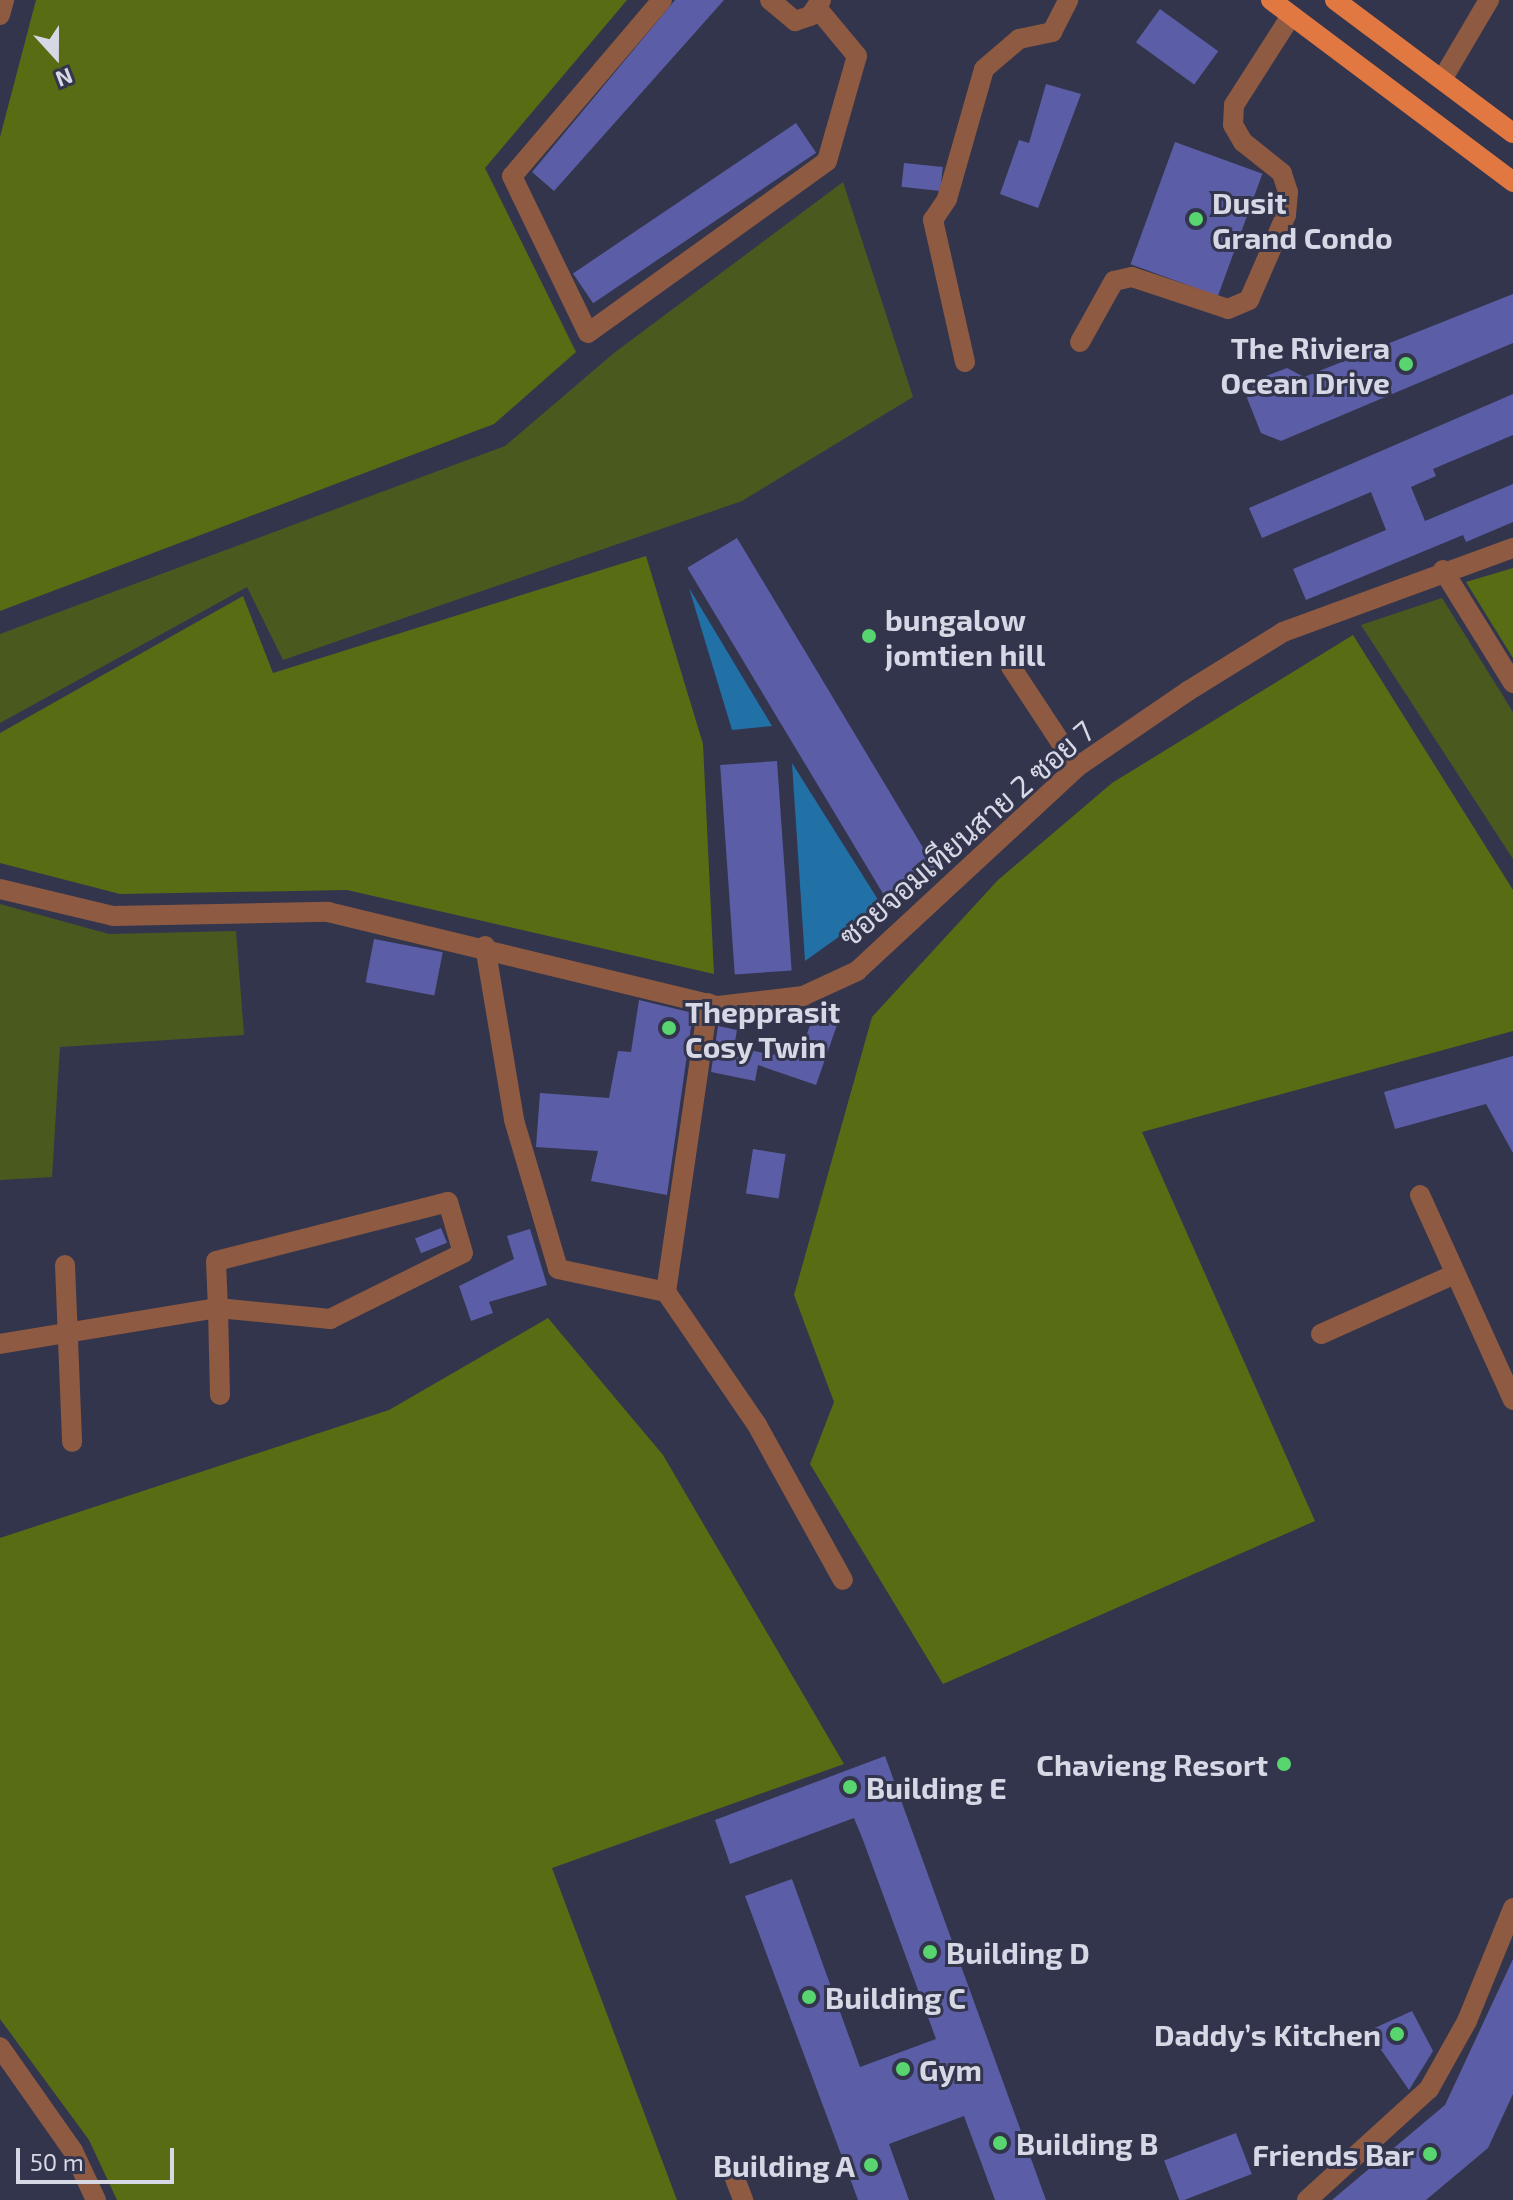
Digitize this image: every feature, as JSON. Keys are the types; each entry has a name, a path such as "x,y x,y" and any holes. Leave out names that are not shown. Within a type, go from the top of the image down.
{"main road":[{"path":"1271,0 1513,182"},
{"path":"1335,0 1513,133"}],"street":[{"path":"0,15 4,0"},
{"path":"662,0 512,176 588,333 827,161 857,56 819,4 795,21 770,0"},
{"path":"965,362 933,220 947,199 984,69 1019,39 1052,32 1068,0"},
{"path":"1443,78 1489,0"},
{"path":"1080,342 1114,281 1132,277 1228,309 1249,300 1286,215 1288,192 1282,173 1243,142 1233,125 1234,105 1291,16"},
{"name":"ซอยจอมเทียนสาย 2 ซอย 7","path":"0,889 113,916 328,912 485,946 708,1003 803,996 857,971 1077,767 1283,632 1443,570 1513,548"},
{"path":"1443,570 1513,683"},
{"path":"1011,667 1077,767"},
{"path":"485,946 514,1120 558,1269 666,1292"},
{"path":"708,1003 666,1292 757,1425 843,1580"},
{"path":"1420,1195 1513,1400"},
{"path":"0,1344 218,1308 330,1319 463,1253 448,1202 216,1261 218,1308 220,1395"},
{"path":"65,1265 72,1442"},
{"path":"1321,1334 1455,1274"},
{"path":"1307,2200 1429,2089 1467,2021 1513,1908"},
{"path":"0,2047 73,2151 96,2200"},
{"path":"734,2176 743,2200"}],"green space":[{"path":"36,0 627,0 485,168 576,352 494,424 0,611 0,137"},
{"path":"843,182 913,397 742,501 283,660 247,587 0,723 0,634 505,446 614,353"},
{"path":"646,556 703,744 714,974 347,890 120,894 0,863 0,733 243,596 273,673"},
{"path":"1513,568 1513,658 1466,582"},
{"path":"1442,598 1513,712 1513,859 1361,625"},
{"path":"1353,635 1513,890 1513,1031 1142,1132 1315,1521 943,1684 810,1464 834,1402 794,1295 872,1017 998,880 1112,783"},
{"path":"0,904 109,934 236,931 244,1035 60,1047 52,1177 0,1180"},
{"path":"548,1318 663,1455 844,1764 552,1868 677,2200 117,2200 89,2140 0,2019 0,1538 389,1410"}],"water":[{"path":"689,588 772,726 732,730"},
{"path":"792,763 882,906 805,961"}],"building":[{"path":"675,0 724,0 554,191 532,172"},
{"path":"1160,9 1218,51 1194,84 1136,42"},
{"path":"1046,84 1081,94 1038,208 1000,194 1019,140 1029,143"},
{"path":"796,123 816,153 593,303 573,273"},
{"name":"Dusit Grand Condo","path":"1175,142 1262,174 1218,296 1131,264"},
{"path":"904,163 943,167 940,191 901,187"},
{"name":"The Riviera Ocean Drive","path":"1513,294 1513,343 1281,441 1261,433 1247,398 1256,380 1287,368 1304,377"},
{"path":"1513,394 1513,435 1433,469 1436,476 1411,487 1425,521 1513,484 1513,522 1466,542 1463,535 1306,600 1293,569 1386,530 1371,492 1262,538 1249,508"},
{"path":"737,538 936,870 887,900 687,568"},
{"path":"777,761 792,970 735,974 720,765"},
{"path":"374,939 443,952 434,996 366,982"},
{"path":"639,1000 693,1013 667,1195 591,1181 598,1151 536,1147 540,1093 609,1098 618,1051 631,1052"},
{"path":"813,1017 837,1025 816,1085 758,1065 755,1081 711,1072 718,1026 737,1030 734,1047 774,1055 778,1045 800,1053"},
{"path":"1513,1056 1513,1153 1486,1104 1395,1129 1384,1092"},
{"path":"753,1149 786,1154 779,1199 746,1193"},
{"path":"441,1228 447,1243 421,1253 415,1238"},
{"path":"530,1229 547,1285 489,1302 493,1313 471,1321 459,1286 514,1259 507,1236"},
{"path":"885,1756 1046,2200 995,2200 964,2116 889,2144 909,2200 858,2200 745,1896 792,1879 860,2067 936,2039 863,1840 854,1818 730,1864 715,1820"},
{"path":"1513,1959 1513,2094 1488,2148 1426,2200 1332,2200 1445,2105"},
{"path":"1412,2011 1433,2051 1409,2090 1368,2031"},
{"path":"1236,2133 1252,2174 1179,2200 1164,2161"}],"place":[{"name":"Dusit Grand Condo","path":"1196,219"},
{"name":"The Riviera Ocean Drive","path":"1406,364"},
{"name":"bungalow jomtien hill","path":"869,636"},
{"name":"Thepprasit Cosy Twin","path":"669,1028"},
{"name":"Chavieng Resort","path":"1284,1764"},
{"name":"Building E","path":"850,1787"},
{"name":"Building D","path":"930,1952"},
{"name":"Building C","path":"809,1997"},
{"name":"Daddy’s Kitchen","path":"1397,2034"},
{"name":"Gym","path":"903,2069"},
{"name":"Building B","path":"1000,2143"},
{"name":"Friends Bar","path":"1430,2154"},
{"name":"Building A","path":"871,2165"}]}
